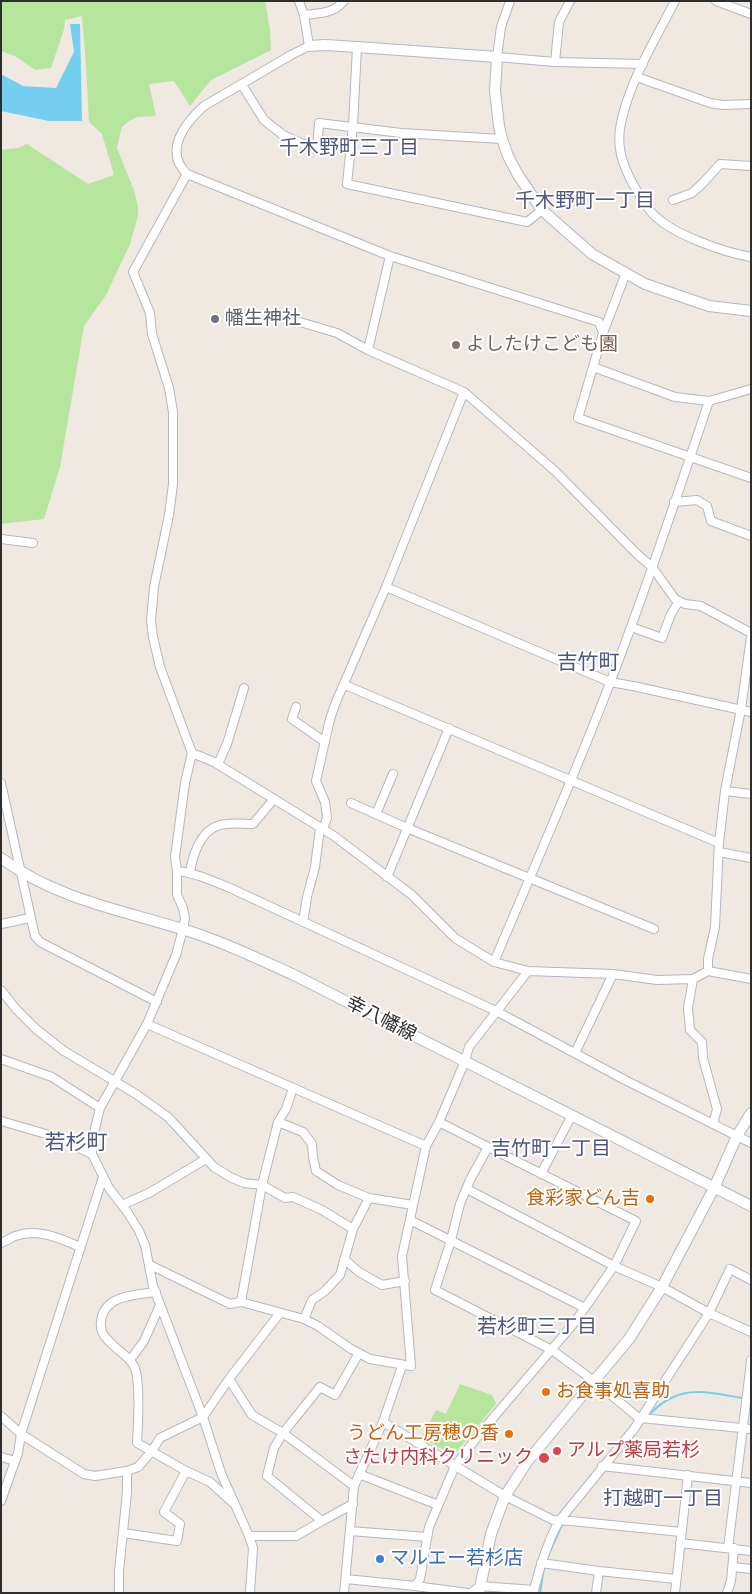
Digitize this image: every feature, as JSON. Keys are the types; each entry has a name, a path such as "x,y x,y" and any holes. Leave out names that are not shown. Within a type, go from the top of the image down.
{"street":[{"path":"299,1 304,15 309,46"},
{"path":"304,15 329,12 337,9 344,1"},
{"path":"510,1 501,27 497,57 495,91 499,126 508,156 518,175 542,210 592,254 645,284 709,306 751,311"},
{"path":"555,62 559,22 570,1"},
{"path":"675,1 637,77 625,107 619,147 621,157 625,170 641,197 651,212 662,222 679,232 737,255 751,257"},
{"path":"716,1 751,14"},
{"path":"603,333 599,322 390,256 187,174 176,156 178,143 185,128 192,117 204,106 309,46 357,47 555,62 644,64"},
{"path":"357,47 348,184 527,222 542,210"},
{"path":"637,77 710,103 722,105 751,104"},
{"path":"242,85 264,120 283,135 317,150 319,123 401,133 502,139"},
{"path":"673,200 692,193 720,164 751,166"},
{"path":"187,174 133,272 150,313 152,334 169,388 173,412 173,484 169,515 154,588 151,620 160,667 192,753 184,783 175,857 177,895 183,908 185,918 184,929 176,955 147,1024 100,1108 93,1137 92,1154 103,1177 139,1231 145,1245 160,1305 203,1417 221,1474 253,1548 250,1593"},
{"path":"368,350 390,256"},
{"path":"626,274 603,333 578,418 751,478"},
{"path":"300,322 337,333 368,350 464,392 555,471 652,567 676,600 685,604 701,606 751,635 719,844 715,927 708,958 708,971"},
{"path":"593,368 676,397 709,402 751,389"},
{"path":"304,922 307,897 322,828 327,818 325,802 316,781 330,719 386,587 464,392"},
{"path":"494,962 571,781 610,682 709,402"},
{"path":"674,502 697,500 707,506 711,521 751,536"},
{"path":"1,539 33,543"},
{"path":"386,587 610,682 751,712"},
{"path":"631,627 662,638 671,614 679,601"},
{"path":"345,685 719,844"},
{"path":"218,764 227,744 244,688"},
{"path":"296,707 292,719 326,742"},
{"path":"387,877 449,728"},
{"path":"192,753 218,764 322,828 412,895 455,938 494,962 528,971 613,974 657,980 693,979 708,971 751,979"},
{"path":"376,814 393,774"},
{"path":"1,783 35,936 40,942 157,1002"},
{"path":"726,791 751,794"},
{"path":"190,873 191,864 207,831 216,826 228,824 253,824 274,799"},
{"path":"351,803 407,828 654,929"},
{"path":"719,852 751,858"},
{"name":"幸八幡線","path":"1,858 38,881 77,898 184,929 248,954 292,974 751,1206"},
{"path":"177,872 190,873 230,888 496,1011 625,1080 751,1143"},
{"path":"1,924 30,918"},
{"path":"150,1265 230,1304 241,1302 304,1319 370,1359 402,1366 411,1366 402,1256 426,1146 465,1061 469,1047 528,971"},
{"path":"575,1053 613,974"},
{"path":"693,979 688,1008 690,1030 702,1042 703,1058 717,1109 713,1124"},
{"path":"1,990 16,1009 64,1051 136,1094 168,1117 214,1167 244,1183 262,1184 285,1198 293,1197 322,1210 352,1229"},
{"path":"147,1024 426,1146"},
{"path":"1,1059 52,1077 100,1108"},
{"path":"241,1302 262,1184 278,1122 286,1109 293,1088"},
{"path":"475,1591 491,1534 505,1496 527,1462 629,1339 662,1288 751,1113"},
{"path":"541,1174 572,1115"},
{"path":"1,1121 53,1136 92,1154"},
{"path":"278,1122 303,1132 312,1144 316,1171 338,1185 369,1198 413,1205"},
{"path":"415,1586 420,1579 429,1527 455,1466 481,1432 552,1350 585,1308 614,1266 636,1221 438,1122"},
{"path":"488,1148 470,1180 460,1204 451,1240 434,1290 552,1350 641,1419 751,1429"},
{"path":"122,1205 149,1193 206,1160"},
{"path":"1,1501 103,1177"},
{"path":"467,1189 614,1266 751,1332"},
{"path":"304,1319 312,1300 325,1291 340,1275 352,1229 369,1198"},
{"path":"410,1220 585,1308"},
{"path":"3,1240 34,1233 48,1235 80,1247"},
{"path":"344,1259 359,1272 382,1285 405,1281"},
{"path":"346,1579 475,1591 534,1590 541,1563 559,1521 641,1419 709,1313 730,1269 751,1280"},
{"path":"156,1292 132,1294 116,1299 101,1316 100,1328 105,1338 130,1360 136,1372 138,1443 186,1471 210,1482 236,1506"},
{"path":"130,1360 144,1341 160,1305"},
{"path":"1,1416 21,1434 84,1474 95,1476 127,1471 138,1467 160,1438 203,1417 229,1379 280,1312"},
{"path":"322,1521 267,1476 274,1448 283,1433 320,1387 335,1396 359,1353"},
{"path":"728,1593 733,1567 731,1548 736,1481 751,1360"},
{"path":"344,1593 354,1486 383,1422 402,1366"},
{"path":"229,1379 252,1415 283,1433 354,1486"},
{"path":"383,1422 505,1496 553,1520 681,1532"},
{"path":"1,1457 15,1461"},
{"path":"602,1466 751,1483"},
{"path":"120,1593 127,1471"},
{"path":"123,1533 177,1541 180,1524 164,1512 186,1471"},
{"path":"359,1474 438,1505"},
{"path":"675,1593 688,1475"},
{"path":"249,1536 296,1536 353,1504"},
{"path":"350,1531 427,1537"},
{"path":"680,1542 751,1551"},
{"path":"541,1563 676,1579"},
{"path":"733,1567 751,1569"},
{"path":"596,1593 599,1571"}],"green space":[{"path":"1,1 265,1 271,50 211,80 190,106 174,81 149,84 156,116 137,117 122,127 117,148 135,193 138,207 138,216 130,244 106,295 84,326 60,467 44,519 1,524 1,150 18,148 27,144 88,184 114,175 102,134 89,122 82,16 65,20 64,29 51,68 35,70 15,56 1,51"},
{"path":"460,1384 492,1395 496,1404 454,1455 421,1438 436,1410 446,1414"}],"water":[{"path":"70,24 80,24 82,121 49,121 1,111 1,74 23,86 56,88 74,52"}],"waterway":[{"path":"651,1413 671,1398 690,1392 707,1392 742,1398"},
{"path":"547,1558 562,1525"},
{"path":"540,1593 544,1568"}],"place":[{"name":"幡生神社","path":"215,319"},
{"name":"よしたけこども園","path":"456,345"},
{"name":"食彩家どん吉","path":"650,1199"},
{"name":"お食事処喜助","path":"546,1392"},
{"name":"うどん工房穂の香","path":"509,1434"},
{"name":"アルプ薬局若杉","path":"557,1451"},
{"name":"さたけ内科クリニック","path":"544,1458"},
{"name":"マルエー若杉店","path":"380,1559"}],"district":[{"name":"千木野町三丁目","path":"349,148"},
{"name":"千木野町一丁目","path":"585,201"},
{"name":"吉竹町","path":"588,663"},
{"name":"若杉町","path":"76,1143"},
{"name":"吉竹町一丁目","path":"551,1149"},
{"name":"若杉町三丁目","path":"537,1327"},
{"name":"打越町一丁目","path":"663,1499"}]}
